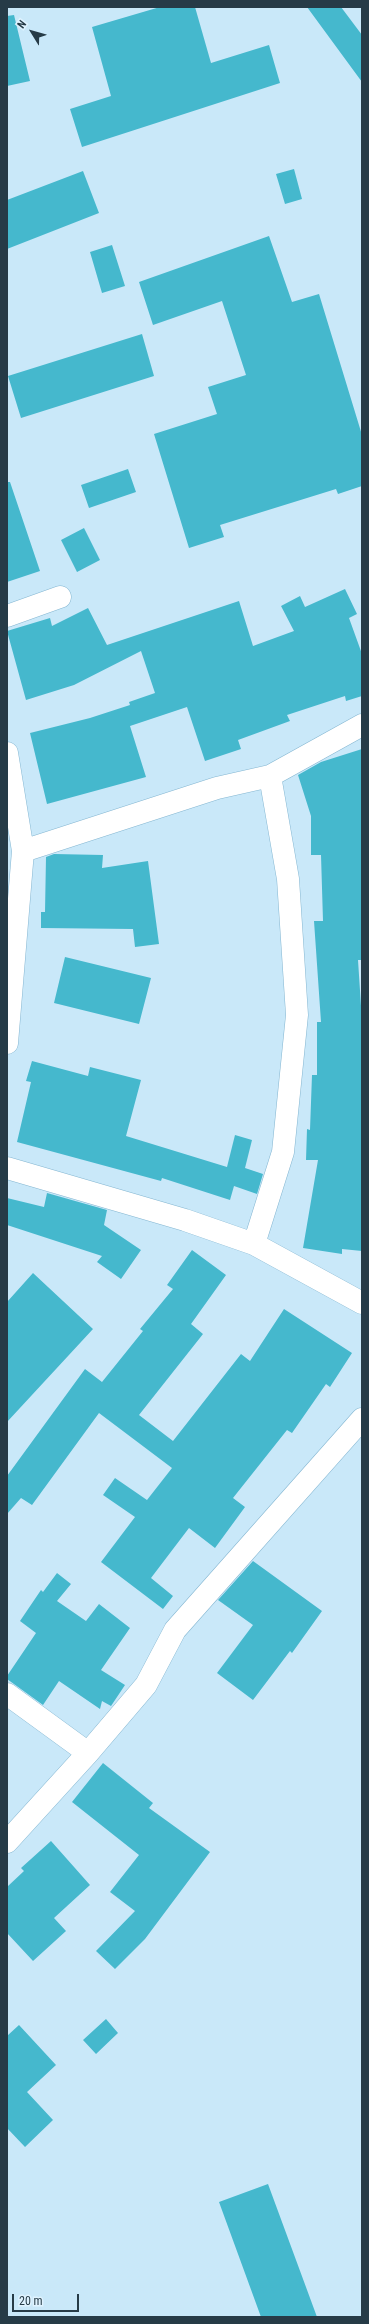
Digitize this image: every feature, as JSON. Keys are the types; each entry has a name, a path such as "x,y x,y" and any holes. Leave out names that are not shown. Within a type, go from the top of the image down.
{"street":[{"path":"7,616 60,598"},
{"path":"23,851 217,788 270,776 362,725"},
{"path":"7,753 23,851 7,1043"},
{"path":"254,1244 283,1152 297,1015 288,879 270,776"},
{"path":"7,1168 185,1220 254,1244 362,1303"},
{"path":"7,1842 88,1753 146,1685 175,1630 362,1419"},
{"path":"7,1694 88,1753"}],"building":[{"path":"160,7 195,7 211,63 269,45 280,83 82,147 70,109 111,96 92,27"},
{"path":"307,7 341,7 362,35 362,82"},
{"path":"14,15 30,81 7,86 7,16"},
{"path":"294,169 302,199 285,204 276,174"},
{"path":"83,171 99,213 7,249 7,200"},
{"path":"269,236 292,302 319,294 362,435 362,486 338,494 336,489 220,525 224,537 189,548 154,434 217,414 208,387 246,375 222,301 153,325 139,282"},
{"path":"112,245 125,286 102,293 90,252"},
{"path":"142,334 154,376 21,418 8,376"},
{"path":"128,469 136,492 89,508 81,485"},
{"path":"7,482 10,482 40,571 7,582"},
{"path":"84,528 100,560 77,572 61,540"},
{"path":"345,589 357,614 349,618 362,654 362,696 346,701 345,696 287,715 290,721 238,740 241,749 205,761 187,707 130,726 146,777 47,804 30,733 90,718 130,705 129,702 155,693 141,651 74,685 26,700 7,631 50,618 52,626 88,608 107,645 239,601 253,646 294,631 281,606 300,596 305,607"},
{"path":"362,749 362,960 358,960 362,1021 362,1251 342,1249 342,1254 303,1248 318,1160 306,1160 307,1129 310,1130 312,1075 317,1075 317,1022 321,1022 314,921 323,921 321,855 311,855 311,816 298,775 321,762"},
{"path":"54,854 103,855 102,868 148,861 159,944 135,947 133,929 41,928 41,912 45,912 46,857"},
{"path":"65,957 151,978 139,1024 54,1003"},
{"path":"32,1061 88,1076 90,1067 141,1080 126,1136 227,1167 235,1135 252,1140 245,1168 263,1174 257,1194 234,1186 230,1200 162,1178 161,1181 17,1142 31,1082 26,1081"},
{"path":"47,1193 107,1210 104,1225 141,1250 121,1279 97,1262 102,1256 7,1225 7,1198 44,1207"},
{"path":"192,1250 226,1275 191,1324 203,1334 139,1415 173,1441 241,1354 250,1361 284,1309 352,1353 330,1387 326,1384 292,1433 287,1430 233,1498 245,1507 215,1548 189,1528 151,1578 173,1596 163,1609 101,1562 135,1517 103,1495 115,1478 147,1500 172,1468 99,1413 32,1505 21,1498 7,1514 7,1476 85,1369 102,1382 143,1331 140,1329 173,1289 167,1285"},
{"path":"33,1273 93,1329 7,1422 7,1302"},
{"path":"253,1561 322,1611 292,1653 290,1651 253,1700 217,1673 253,1625 218,1600"},
{"path":"57,1573 71,1584 57,1601 86,1621 99,1604 130,1628 101,1670 125,1685 111,1706 102,1701 100,1709 59,1681 43,1705 7,1679 7,1676 36,1633 20,1621 41,1590 43,1592"},
{"path":"103,1763 153,1803 149,1808 210,1852 145,1939 115,1969 96,1951 135,1911 110,1892 139,1855 72,1802"},
{"path":"51,1841 90,1885 54,1918 66,1931 33,1961 7,1933 7,1887 24,1871 21,1868"},
{"path":"106,2019 118,2033 96,2054 83,2040"},
{"path":"19,2025 56,2065 27,2092 53,2120 25,2147 7,2128 7,2036"},
{"path":"268,2184 317,2317 261,2317 219,2202"}]}
